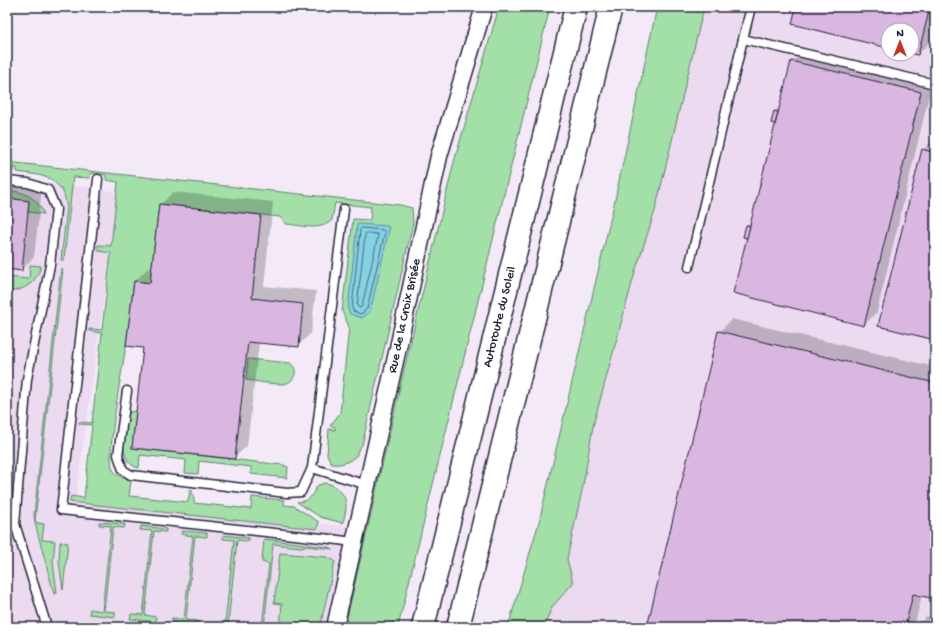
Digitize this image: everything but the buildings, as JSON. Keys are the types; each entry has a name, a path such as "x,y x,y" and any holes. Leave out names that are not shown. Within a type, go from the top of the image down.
{"highway":[{"name":"Autoroute du Soleil","path":"423,627 576,7"},
{"path":"458,627 611,7"}],"street":[{"name":"Rue de la Croix Brisée","path":"335,627 398,348 438,156 484,7"}],"lane":[{"path":"689,267 751,7"},
{"path":"743,39 935,84"},
{"path":"98,179 61,510 331,538 353,542"},
{"path":"7,181 28,183 48,190 56,208 50,265 27,379 15,524 47,627"},
{"path":"127,391 118,455 123,470 131,475 287,493 301,492 312,468 344,209"},
{"path":"312,468 367,485"}],"shaded area":[{"path":"673,7 935,7 935,627 529,627"},
{"path":"7,177 119,192 75,503 417,532 392,627 7,627"}],"green space":[{"path":"499,7 550,7 398,627 345,627 402,378 454,162"},
{"path":"657,7 704,7 655,211 635,272 593,426 583,486 567,559 573,583 552,607 544,627 508,627 539,522 614,204"},
{"path":"7,162 400,205 412,208 413,223 362,445 357,452 357,455 343,463 332,464 327,455 329,429 335,430 335,427 330,426 340,413 349,327 342,311 353,219 370,220 371,207 335,203 332,220 322,226 310,227 286,224 280,217 159,204 150,283 134,281 111,447 111,461 113,470 131,481 129,496 188,502 190,490 192,490 192,494 194,495 194,503 251,509 252,497 284,500 284,505 294,506 319,522 317,529 70,502 71,496 84,498 92,425 79,424 79,422 92,423 102,333 89,331 89,329 102,330 111,253 98,251 98,245 111,246 118,182 106,180 106,175 91,173 90,178 73,177 64,260 61,260 67,207 61,188 51,179 39,175 17,172 17,168 14,167 13,171 7,171"},
{"path":"7,190 19,192 34,199 44,214 28,212 29,201 7,198"},
{"path":"30,265 41,266 33,281 29,285 19,290 7,291 7,277 29,279"},
{"path":"61,268 63,269 35,520 37,523 44,524 42,540 55,541 53,562 57,593 54,594 35,523 34,515"},
{"path":"248,359 290,363 294,366 295,375 290,382 284,384 246,380"},
{"path":"136,411 132,448 283,465 288,467 287,478 251,474 251,467 199,461 198,474 185,473 186,460 140,455 139,468 132,465 127,460 125,454 124,438 128,416 130,412"},
{"path":"325,483 333,485 337,488 345,498 346,509 343,523 320,517 297,502 308,499 318,485"},
{"path":"99,522 125,524 124,528 113,527 104,611 115,612 115,617 89,614 90,609 102,611 111,526 99,525"},
{"path":"141,526 166,529 166,532 154,531 145,615 156,617 156,622 130,619 131,614 143,615 152,531 140,530"},
{"path":"182,531 207,533 207,537 195,536 186,620 198,621 197,626 172,623 172,618 184,619 193,536 181,534"},
{"path":"223,535 249,538 248,541 237,540 228,624 239,627 213,627 214,623 225,624 234,540 223,539"},
{"path":"264,539 328,547 333,549 273,544 264,627 262,627 269,564 262,562"},
{"path":"60,542 68,543 63,590 59,562"},
{"path":"280,553 327,557 335,561 320,627 280,627 282,604 274,603"}],"water":[{"path":"357,225 388,226 389,230 370,312 362,318 350,314 348,309"}]}
